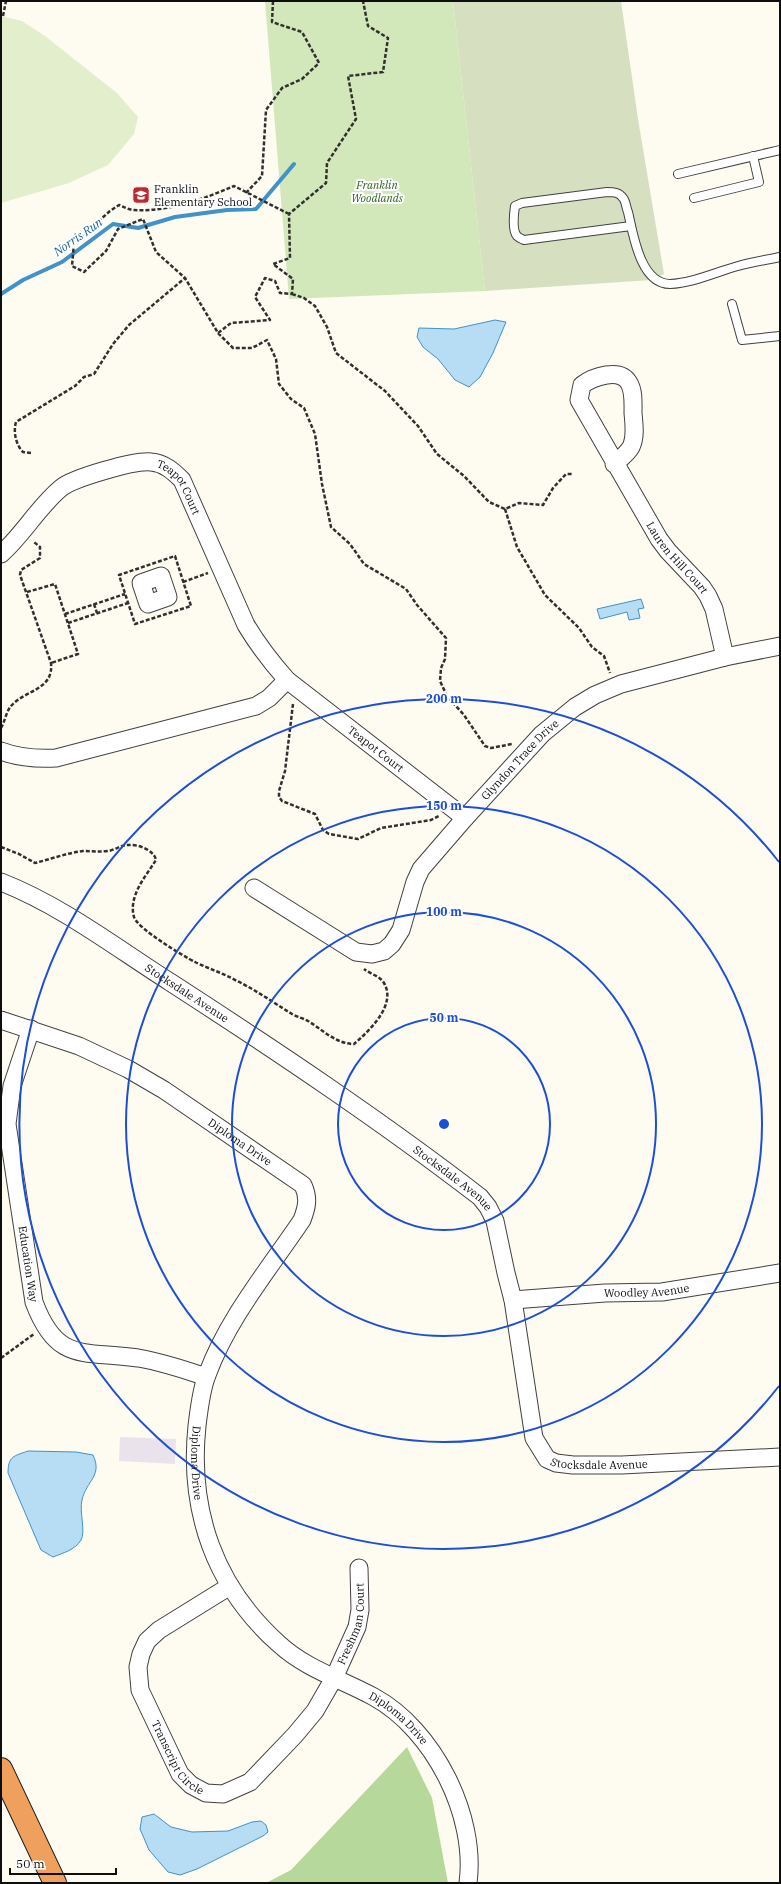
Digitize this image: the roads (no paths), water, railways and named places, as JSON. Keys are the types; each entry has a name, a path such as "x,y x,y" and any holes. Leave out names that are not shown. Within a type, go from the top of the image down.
{"highway":[{"path":"1,1769 55,1883"}],"street":[{"name":"Lauren Hill Court","path":"614,464 627,454 632,445 634,433 632,393 629,383 624,377 609,374 588,380 582,384 579,400 614,464 659,539 668,551 702,587 708,596 714,609 725,657"},
{"name":"Teapot Court","path":"1,554 50,498 62,487 73,481 137,462 161,464 172,470 182,480 256,643 292,684 465,818"},
{"name":"Glyndon Trace Drive","path":"254,888 356,952 372,954 384,952 392,944 401,930 415,882 422,869 465,818 542,734 575,707 595,695 614,687 725,657 780,646"},
{"path":"1,751 19,757 39,759 56,758 256,706 292,684"},
{"name":"Stocksdale Avenue","path":"1,882 40,900 82,924 288,1058 480,1197 496,1221 506,1274 513,1300 534,1438 547,1458 556,1463 573,1465 622,1465 780,1457"},
{"name":"Diploma Drive","path":"1,1020 79,1046 128,1069 170,1094 303,1185 307,1193 307,1206 302,1220 237,1316 218,1348 206,1377 199,1411 195,1445 195,1473 198,1503 205,1531 215,1558 230,1586 253,1618 280,1645 301,1661 376,1698 411,1726 428,1745 441,1766 456,1796 468,1851 468,1883"},
{"name":"Education Way","path":"31,1029 12,1086 7,1124 34,1302 45,1326 50,1335 63,1346 81,1352 158,1361 206,1377"},
{"name":"Woodley Avenue","path":"513,1300 605,1293 662,1292 780,1274"},
{"name":"Freshman Court","path":"334,1678 357,1627 360,1610 359,1568"},
{"name":"Transcript Circle","path":"230,1586 159,1630 147,1641 141,1654 138,1667 140,1690 180,1774 191,1785 206,1793 223,1794 250,1782 295,1735 315,1711 334,1678"}],"lane":[{"path":"678,174 780,150"},
{"path":"694,198 759,182 753,156"},
{"path":"631,226 524,240 517,236 515,232 514,213 515,206 522,203 616,192 624,198 640,260 650,274 659,282 669,284 686,281 738,266 780,258"},
{"path":"732,304 742,340 780,336"}],"water":[{"path":"495,320 506,322 493,353 480,377 469,387 455,380 438,359 423,347 417,337 419,328 454,329"},
{"path":"641,599 644,608 638,609 640,618 629,620 627,612 600,619 597,609"},
{"path":"28,1451 76,1452 93,1455 96,1462 95,1473 84,1493 81,1505 83,1532 81,1540 72,1549 53,1557 41,1550 8,1473 8,1467 11,1460 19,1454"},
{"path":"154,1814 171,1827 192,1832 228,1831 252,1822 261,1821 266,1825 268,1832 263,1836 197,1869 180,1875 168,1872 149,1850 140,1829 142,1817"}],"waterway":[{"name":"Norris Run","path":"1,294 23,280 62,262 113,224 138,228 175,217 227,210 256,209 294,164"}],"place":[{"name":"Franklin Elementary School","path":"141,195"}],"park label":[{"name":"Franklin Woodlands","path":"377,191"}]}
